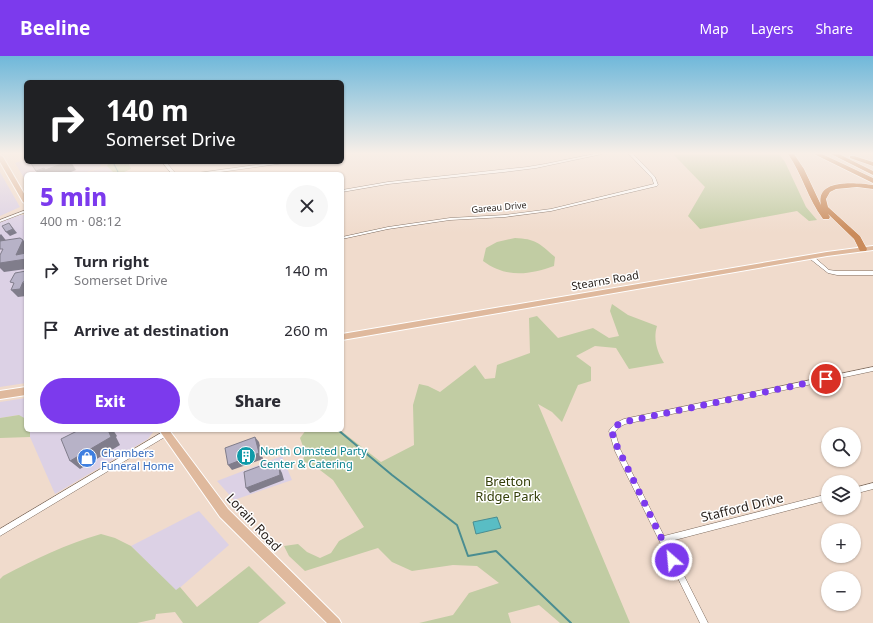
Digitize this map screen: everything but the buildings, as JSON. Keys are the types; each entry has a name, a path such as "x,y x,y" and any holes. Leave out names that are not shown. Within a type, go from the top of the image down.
{"highway":[{"path":"806,180 820,210 850,240 863,249"},
{"path":"863,249 857,238 825,208 823,199 827,192 834,187 856,185 873,187"}],"main road":[{"path":"14,180 24,199"},
{"name":"Stearns Road","path":"344,337 811,257 873,248"},
{"path":"0,395 24,391"},
{"name":"Lorain Road","path":"165,432 224,513 335,623"}],"street":[{"path":"344,190 404,180"},
{"name":"Gareau Drive","path":"344,238 388,228 450,219 505,216 551,210 656,185 655,180"},
{"path":"0,220 24,212"},
{"path":"811,257 828,271 837,273 873,273"},
{"path":"704,623 614,440 612,431 617,425 624,422 873,369"},
{"path":"0,533 165,432"},
{"path":"861,489 873,486"},
{"name":"Stafford Drive","path":"662,540 821,499"}],"shaded area":[{"path":"0,180 5,180 20,207 0,216"},
{"path":"24,215 24,383 0,387 0,222"},
{"path":"24,398 24,419 18,415 0,418 0,402"},
{"path":"30,432 153,432 148,439 55,494 30,437"},
{"path":"282,456 292,480 234,500 217,481"},
{"path":"199,511 229,545 176,591 131,546"}],"green space":[{"path":"699,180 794,180 806,207 817,220 809,221 797,211 700,229 688,216 705,187"},
{"path":"515,238 528,239 541,245 555,257 554,266 527,273 518,273 500,270 483,261 486,248 497,242"},
{"name":"Bretton Ridge Park","path":"612,304 628,315 657,326 655,336 656,345 664,363 629,369 616,348 595,346 576,356 591,367 591,381 578,385 562,422 552,412 538,404 630,623 560,623 539,605 508,613 511,623 419,623 453,615 469,593 499,583 477,566 453,565 412,571 392,562 378,548 305,571 289,556 284,546 298,544 307,552 320,558 331,553 339,541 364,527 333,480 316,467 303,461 305,452 300,438 304,432 343,432 381,462 414,445 413,405 419,384 428,386 440,392 475,365 485,379 495,378 497,365 530,353 529,318 537,316 558,338 593,328 609,338 619,336 610,311"},
{"path":"19,415 24,418 24,432 30,432 30,437 0,438 0,418"},
{"path":"101,534 115,538 131,546 176,590 180,587 197,607 249,566 286,603 258,623 183,623 175,612 156,614 155,619 137,623 0,623 0,579 3,576 51,552 75,542"}],"water":[{"path":"497,517 501,528 476,534 473,522"}],"waterway":[{"path":"340,432 392,475 457,525 468,556 496,551 571,623"}],"place":[{"name":"North Olmsted Party Center & Catering","path":"246,456"},
{"name":"Chambers Funeral Home","path":"87,458"}],"route":[{"path":"672,560 617,449 612,431 617,425 624,422 826,379"}]}
